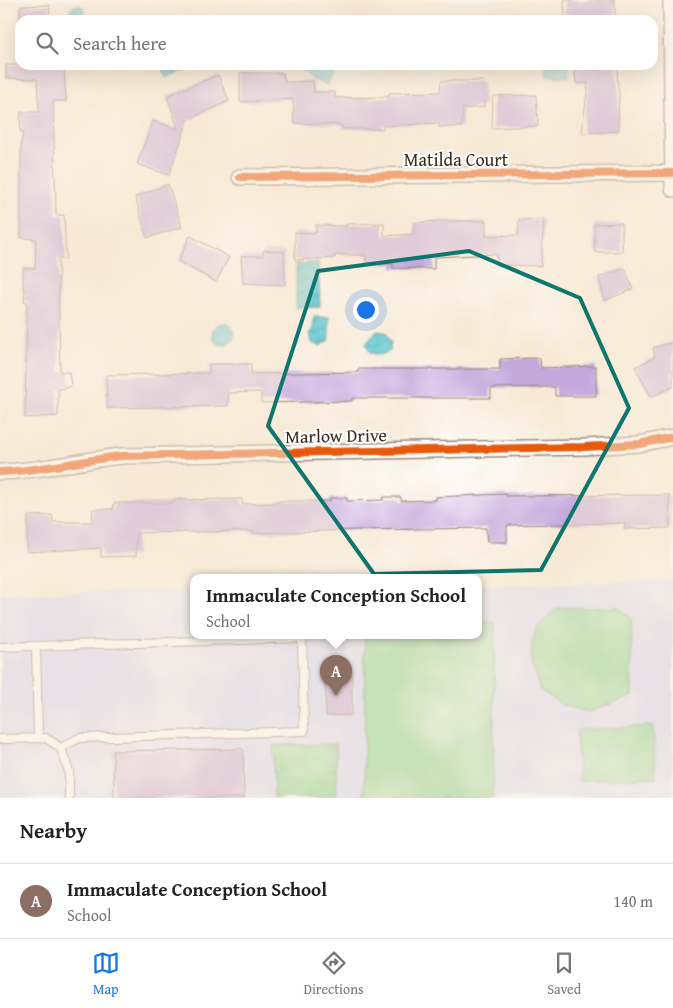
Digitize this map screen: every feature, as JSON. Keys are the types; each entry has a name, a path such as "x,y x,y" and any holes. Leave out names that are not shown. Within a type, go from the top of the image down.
{"street":[{"path":"671,0 673,189"},
{"name":"Matilda Court","path":"240,177 672,174"},
{"name":"Marlow Drive","path":"0,472 60,467 89,460 122,456 584,446 639,444 673,437"}],"lane":[{"path":"0,646 269,639"},
{"path":"61,748 79,738 304,731 302,639"},
{"path":"36,646 38,738"},
{"path":"0,739 46,738 61,748 69,772 68,798"}],"highlighted area":[{"path":"469,251 580,298 629,408 541,570 374,574 268,426 318,271"}],"shaded area":[{"path":"673,581 673,798 0,798 0,594 190,590 190,639 482,639 482,585"}],"green space":[{"path":"618,607 631,618 633,696 588,712 562,705 540,690 531,664 532,642 537,628 556,608"},
{"path":"482,622 495,622 493,798 364,798 365,639 482,639"},
{"path":"653,726 656,777 579,781 576,730"},
{"path":"336,744 337,798 274,798 273,745"}],"water":[{"path":"79,4 85,9 85,15 69,15 72,7"},
{"path":"164,70 184,70 166,78"},
{"path":"301,70 333,70 334,73 327,85 313,80"},
{"path":"546,70 569,70 569,77 546,76"},
{"path":"318,262 320,307 296,308 296,264"},
{"path":"314,317 329,317 329,341 320,346 312,343 309,334 313,328"},
{"path":"223,323 231,326 234,334 231,342 223,345 215,342 212,334 215,326"},
{"path":"376,331 386,332 391,342 390,351 380,355 370,353 366,344"}],"building":[{"path":"564,0 615,0 615,15 565,15"},
{"path":"50,5 49,15 20,15 20,6"},
{"path":"6,65 15,65 15,70 64,70 66,101 53,101 56,215 64,215 66,259 58,259 60,372 69,372 71,386 58,390 58,416 25,418 27,302 24,301 23,268 35,268 36,239 21,238 21,143 23,132 20,132 21,112 39,112 37,79 6,78"},
{"path":"575,70 617,70 619,90 618,131 582,133 588,83 576,83"},
{"path":"240,73 283,73 285,82 313,81 314,92 335,92 335,98 389,97 389,93 440,92 441,81 483,81 484,107 462,109 462,127 439,127 439,123 383,126 383,129 342,129 342,125 294,123 293,99 240,102"},
{"path":"218,75 229,101 188,120 169,175 137,164 153,121 178,129 167,96"},
{"path":"536,95 538,126 492,128 493,96"},
{"path":"168,184 182,227 147,238 135,197"},
{"path":"544,219 541,266 497,265 497,254 434,257 434,269 393,268 393,264 367,263 366,255 335,255 335,258 295,260 295,232 316,233 316,225 346,226 346,224 384,223 384,236 414,234 414,223 486,221 486,236 518,235 519,220"},
{"path":"622,223 622,252 595,252 594,224"},
{"path":"190,236 229,257 216,282 178,261"},
{"path":"264,250 284,252 285,285 243,283 241,256 262,256"},
{"path":"625,268 633,289 604,301 599,277"},
{"path":"673,342 673,387 651,397 635,367 655,357 653,348"},
{"path":"540,358 541,368 596,366 596,396 555,396 555,387 491,388 491,398 352,398 352,401 261,403 261,392 228,393 228,406 107,408 106,375 209,373 209,364 251,364 251,374 358,372 358,369 500,369 500,359"},
{"path":"506,494 506,496 669,495 670,528 624,529 625,523 507,525 507,542 487,542 486,528 253,533 253,531 137,533 136,556 101,557 101,548 27,552 28,516 52,515 53,522 92,522 93,509 113,509 114,503 173,503 173,500 242,499 242,504 277,503 277,501 330,501 330,498 347,498 347,501 383,500 383,497 401,497 401,501 436,500 436,497"},
{"path":"325,674 352,674 352,715 326,716"},
{"path":"243,749 244,798 114,798 113,751"}],"cycle path":[{"path":"240,177 672,173"},
{"path":"0,472 31,470 122,456 584,447 639,444 673,437"}],"place":[{"name":"Immaculate Conception School","path":"336,696"}]}
